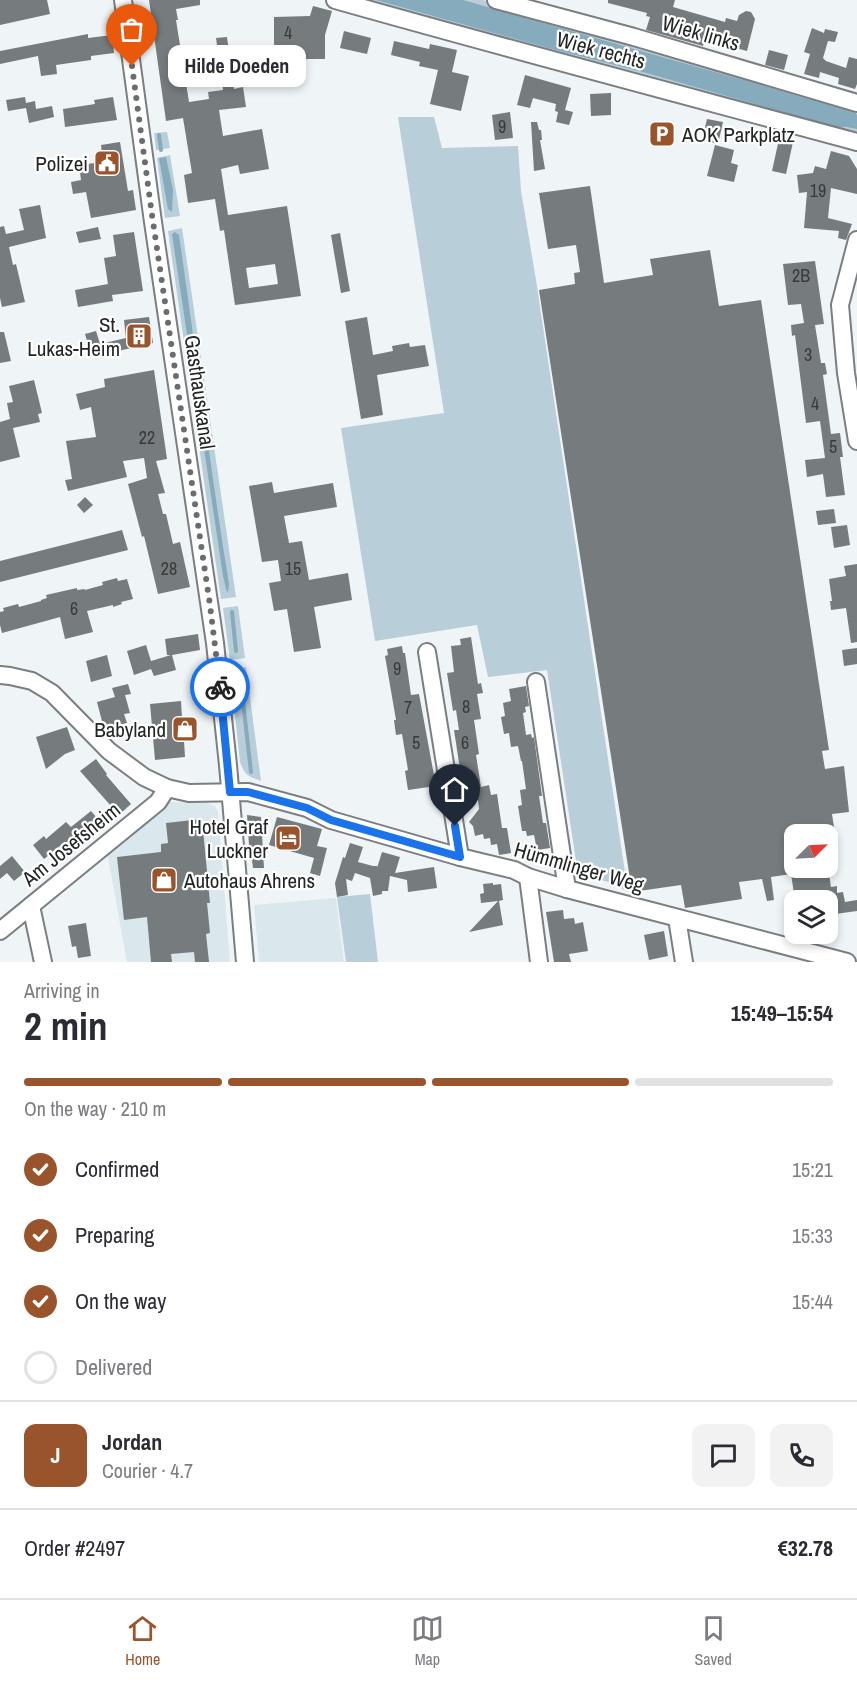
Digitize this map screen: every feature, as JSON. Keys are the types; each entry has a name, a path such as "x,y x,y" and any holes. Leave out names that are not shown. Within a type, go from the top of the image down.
{"street":[{"name":"Gasthauskanal","path":"123,0 215,643 245,962"},
{"name":"Wiek rechts","path":"335,0 509,50 574,65 857,142"},
{"name":"Wiek links","path":"496,0 634,37 857,103"},
{"path":"856,433 846,373 840,305 857,240"},
{"path":"427,652 460,857"},
{"name":"Hümmlinger Weg","path":"0,675 32,681 52,693 109,751 144,777 168,788 205,794 248,792 307,808 331,820 514,870 528,877 567,889 847,962"},
{"path":"536,682 567,889"},
{"name":"Am Josefsheim","path":"0,931 158,802 168,788"},
{"path":"528,877 539,962"},
{"path":"31,906 43,962"},
{"path":"676,918 684,962"}],"shaded area":[{"path":"360,0 483,0 857,106 857,134"},
{"path":"376,0 463,0 855,112 857,129 835,127"},
{"path":"398,117 434,117 442,148 518,146 521,191 628,892 612,883 578,874 547,670 488,677 477,625 375,641 341,428 444,413"},
{"path":"167,132 170,148 156,150 154,133"},
{"path":"170,155 180,216 165,218 157,158"},
{"path":"166,157 173,190 172,212 168,209 159,158"},
{"path":"182,228 236,597 221,599 168,231"},
{"path":"175,232 179,235 229,584 228,593 223,576 172,234"},
{"path":"238,606 245,658 230,660 223,608"},
{"path":"246,667 261,781 248,775 240,762 232,686 236,685 235,677 230,677 231,669"},
{"path":"170,802 207,803 215,806 218,812 230,962 127,962 107,852"},
{"path":"370,894 378,962 346,962 337,897"},
{"path":"336,898 344,962 259,962 254,905"}],"building":[{"path":"0,0 47,0 50,14 0,25"},
{"path":"149,0 200,0 200,5 176,9 189,102 209,99 208,92 223,90 216,38 227,37 234,89 243,87 246,107 219,110 223,136 262,129 269,169 240,174 238,165 221,169 228,215 287,206 301,296 235,305 224,230 220,231 215,199 188,203 184,175 192,173 183,118 166,121","holes":["275,264 278,284 249,288 246,268"]},
{"path":"608,0 675,0 673,7 725,22 726,18 737,21 739,15 746,11 751,12 755,19 747,51 704,42 703,46 646,30 650,17 646,16 647,13 608,3"},
{"path":"313,6 332,11 325,35 325,59 303,59 303,67 279,68 279,48 274,48 274,17 310,16"},
{"path":"812,28 824,33 825,29 838,32 835,42 828,41 823,58 846,68 849,57 857,59 855,89 838,84 839,78 820,72 819,78 804,74 810,54 804,52"},
{"path":"344,31 371,38 367,54 340,48"},
{"path":"88,34 88,38 112,35 114,53 91,56 91,60 56,65 57,74 41,76 38,56 0,64 0,51"},
{"path":"394,41 429,49 430,44 457,50 452,72 469,76 461,111 430,104 438,70 419,66 420,62 391,55"},
{"path":"769,50 788,55 784,70 765,65"},
{"path":"525,75 571,88 565,110 573,112 569,125 556,122 558,112 555,111 556,104 533,98 530,108 517,105"},
{"path":"611,93 611,115 591,116 590,94"},
{"path":"25,97 26,103 35,101 36,109 52,106 54,117 29,123 26,108 8,111 6,100"},
{"path":"113,97 117,120 65,127 63,109 95,104 94,100"},
{"path":"510,112 513,138 495,140 492,115"},
{"path":"707,119 723,122 718,144 702,140"},
{"path":"531,122 537,122 541,130 542,140 540,140 545,169 534,171"},
{"path":"779,139 793,142 786,174 772,171"},
{"path":"120,142 128,191 133,190 136,210 91,218 86,192 73,194 71,182 81,180 79,165 103,162 101,145"},
{"path":"715,145 734,150 731,163 738,165 734,182 707,176"},
{"path":"831,151 849,156 857,169 857,194 831,188 828,218 852,224 846,240 838,238 839,231 804,228 807,192 799,193 797,175 813,173 815,166 826,169"},
{"path":"590,186 604,283 653,275 650,259 710,250 719,306 761,300 829,750 822,751 825,769 844,766 849,812 832,814 834,824 784,824 784,875 771,877 774,900 767,901 762,879 739,882 742,899 685,908 681,885 632,892 539,290 575,284 574,273 580,272 576,245 548,249 539,193"},
{"path":"40,205 46,238 9,247 13,265 16,264 25,302 2,307 0,227 4,226 6,234 24,230 19,209"},
{"path":"98,227 101,239 79,243 76,232"},
{"path":"134,232 143,291 112,295 113,301 78,307 75,290 108,284 104,258 116,256 113,235"},
{"path":"340,233 350,291 341,293 331,235"},
{"path":"815,261 824,324 815,325 821,363 825,363 827,374 823,375 831,434 840,433 843,457 840,457 845,495 826,497 823,474 807,477 805,460 825,458 820,421 806,423 795,335 792,336 791,325 804,323 801,304 788,305 783,264"},
{"name":"St. Lukas-Heim","path":"149,317 153,343 92,357 85,334 96,331 100,344 126,338 124,320"},
{"path":"367,317 373,355 393,351 392,346 409,343 410,347 425,345 429,366 377,375 383,415 361,419 345,321"},
{"name":"St. Lukas-Heim","path":"0,332 4,332 11,361 0,363"},
{"path":"154,370 167,459 156,461 165,493 158,494 163,514 166,514 173,544 180,542 190,587 158,594 128,484 147,478 144,458 123,461 127,477 68,491 65,480 72,479 66,441 96,437 91,407 80,410 76,394 105,387 104,379"},
{"path":"34,380 42,413 38,414 40,422 13,428 20,457 0,462 0,422 10,419 7,403 13,402 9,386"},
{"path":"272,482 274,493 333,483 337,507 284,516 289,543 302,541 309,580 348,573 352,600 314,607 321,648 294,652 287,609 274,611 269,583 281,581 278,560 262,562 249,486"},
{"path":"85,497 93,505 84,513 77,505"},
{"path":"834,509 836,523 818,525 816,511"},
{"path":"847,525 850,545 834,548 831,527"},
{"path":"122,530 128,550 0,582 0,561"},
{"path":"857,564 857,642 851,643 846,608 831,610 829,579 846,576 844,566"},
{"path":"117,578 118,581 127,579 133,599 113,607 113,605 87,611 93,632 65,639 60,617 2,633 0,612 4,611 3,608 18,604 19,607 41,601 47,598 46,595 77,588 77,590 85,590"},
{"path":"198,634 200,650 172,655 176,670 154,676 151,669 134,675 127,651 146,645 151,661 171,655 167,655 165,639"},
{"path":"471,637 478,684 481,683 483,693 477,694 481,719 474,720 481,787 489,785 491,795 497,794 502,828 507,828 511,853 499,855 497,844 491,845 490,838 484,839 483,834 475,836 473,826 469,822 479,809 477,791 472,792 472,788 463,789 454,730 459,730 456,710 453,711 447,673 454,672 451,646 461,645 460,639"},
{"path":"402,646 411,695 419,694 436,786 408,790 405,771 408,770 402,734 396,735 394,720 396,720 385,656 388,655 387,649"},
{"path":"857,648 857,664 844,666 842,650"},
{"path":"107,655 112,676 91,682 86,661"},
{"path":"128,684 131,694 125,695 130,713 124,714 127,723 104,729 97,702 115,697 112,688"},
{"path":"526,686 529,706 525,707 526,712 523,713 526,735 531,734 532,738 534,737 542,796 539,796 550,848 537,850 534,835 527,836 526,831 522,831 518,806 522,805 520,790 526,789 522,761 518,746 511,747 509,733 504,734 501,717 505,716 503,703 511,701 509,689"},
{"path":"181,701 182,718 191,717 193,740 184,741 185,757 155,760 150,704"},
{"path":"67,727 75,750 65,754 46,769 36,737"},
{"path":"96,759 106,775 131,804 119,815 80,771"},
{"path":"91,811 102,824 72,851 65,842 44,859 33,845 44,836 46,839 66,822 71,827"},
{"path":"247,815 261,817 264,868 253,868 252,860 250,860"},
{"path":"277,817 322,829 317,846 327,848 320,876 310,873 314,858 269,845"},
{"name":"Autohaus Ahrens","path":"202,819 210,903 207,903 210,933 206,934 209,962 195,962 194,952 171,954 172,962 151,962 147,917 124,920 117,857 161,852 161,844 168,843 166,823"},
{"path":"350,843 363,847 358,862 377,866 377,868 382,852 400,857 395,873 434,867 437,888 408,892 407,880 390,876 388,891 382,891 382,894 373,896 370,878 355,873 352,881 346,879 348,895 337,897 335,883"},
{"path":"12,856 25,872 14,881 7,873 0,879 0,866"},
{"path":"792,878 830,878 831,887 837,886 837,890 793,890"},
{"path":"493,883 493,885 501,884 503,900 499,901 503,925 469,932 498,901 481,903 480,894 484,893 483,884"},
{"path":"843,892 845,902 857,900 857,911 838,914 838,893"},
{"path":"563,910 564,919 574,918 575,924 583,922 588,951 569,954 571,962 554,962 546,912"},
{"path":"86,923 91,956 78,958 76,946 72,947 68,926"},
{"path":"664,931 668,956 649,960 644,935"}],"waterway":[{"path":"159,135 161,150"},
{"path":"232,612 236,651"},
{"path":"240,675 251,772"}],"way so far":[{"path":"132,66 220,687"}],"place":[{"name":"Hilde Doeden","path":"132,66"},
{"name":"AOK Parkplatz","path":"662,134"},
{"name":"Polizei","path":"107,163"},
{"name":"St. Lukas-Heim","path":"139,336"},
{"name":"Babyland","path":"185,729"},
{"name":"Hotel Graf Luckner","path":"288,838"},
{"name":"Autohaus Ahrens","path":"164,880"}],"route":[{"path":"220,687 230,792 248,792 307,808 331,820 460,857 455,826"}]}
